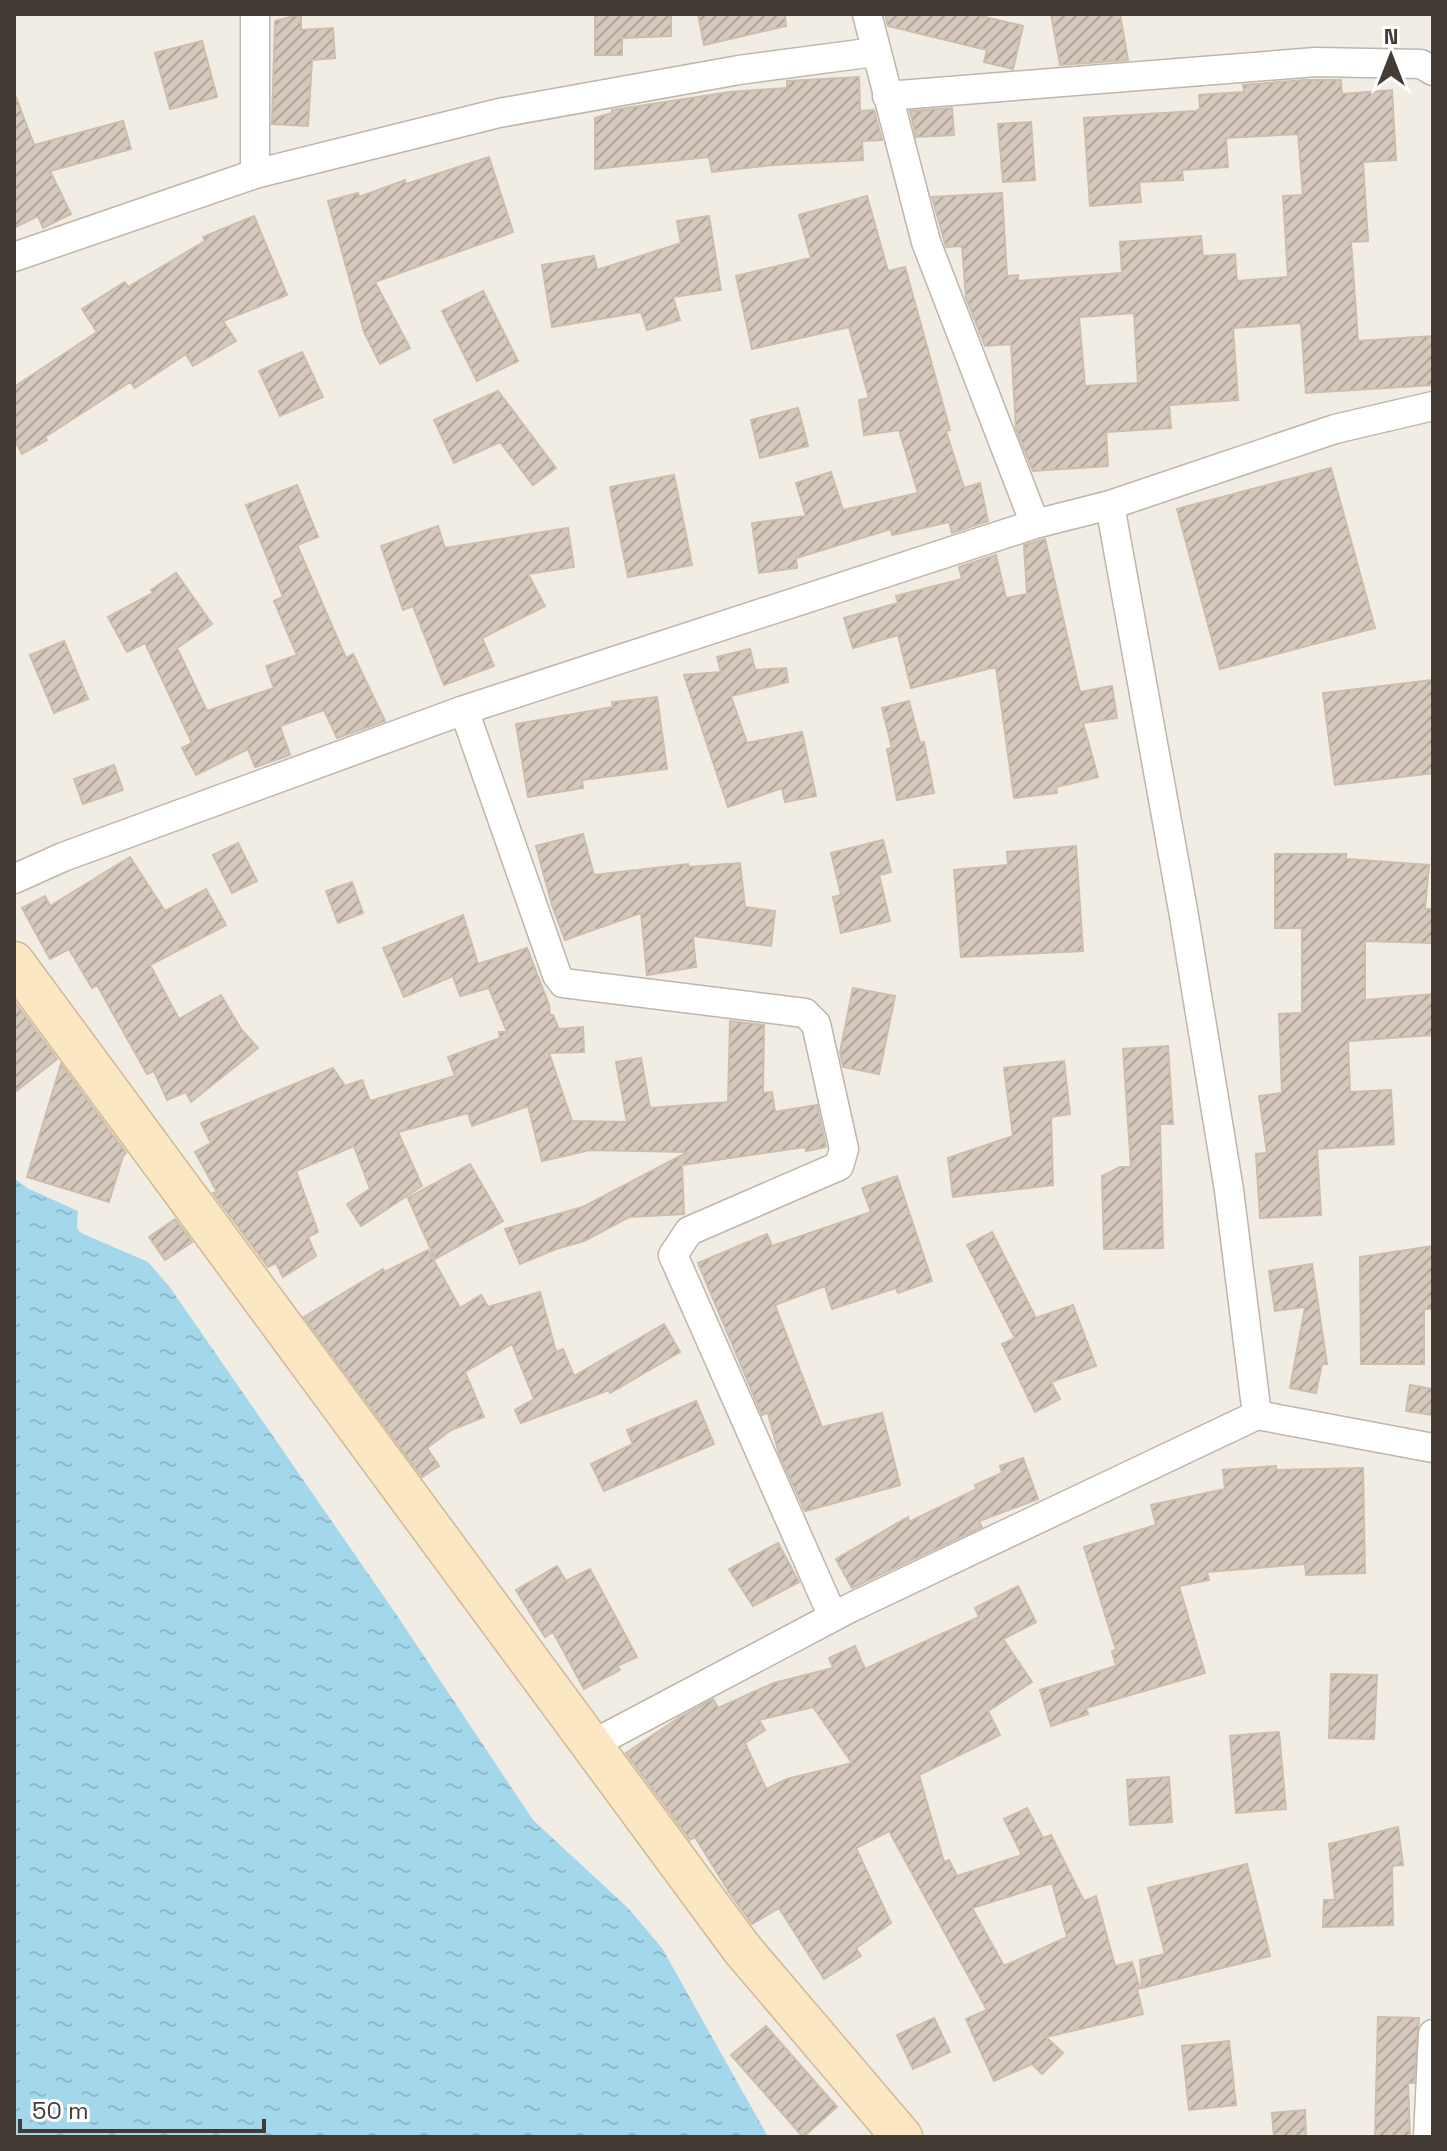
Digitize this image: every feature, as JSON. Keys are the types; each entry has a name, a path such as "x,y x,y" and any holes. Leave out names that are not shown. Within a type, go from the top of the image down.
{"street":[{"path":"255,14 255,174"},
{"path":"867,14 926,242 1035,524"},
{"path":"14,257 255,174 499,113 739,70 875,52"},
{"path":"887,96 1316,62 1421,64 1433,71"},
{"path":"14,879 63,857 464,710 1035,524 1110,505 1335,429 1433,406"},
{"path":"1110,505 1224,1159 1257,1415"},
{"path":"464,710 557,975 563,983 805,1013 816,1024 844,1149 839,1166 689,1231 673,1255 833,1617"},
{"path":"14,962 742,1949 902,2137"},
{"path":"593,1744 833,1617 1257,1415 1433,1448"},
{"path":"1428,2137 1433,2034"}],"water":[{"path":"14,1178 27,1188 78,1211 77,1228 81,1233 148,1262 169,1286 396,1614 533,1820 628,1908 662,1948 768,2137 14,2137"}],"building":[{"path":"301,14 301,30 333,28 335,58 312,60 308,126 272,124 275,21"},
{"path":"595,14 671,14 671,36 622,38 622,55 595,55"},
{"path":"698,14 785,14 786,26 704,45"},
{"path":"885,14 972,14 1023,26 1013,69 984,62 987,50 888,26"},
{"path":"1051,14 1120,14 1128,60 1060,65"},
{"path":"202,41 217,97 170,109 155,53"},
{"path":"859,77 860,111 874,110 882,140 862,141 863,160 712,172 709,157 595,169 595,118 612,113 612,110 730,92 787,88 787,81"},
{"path":"1341,80 1342,94 1392,90 1396,160 1363,162 1368,241 1351,242 1358,341 1433,336 1433,385 1306,393 1301,323 1233,328 1238,400 1169,405 1171,428 1106,432 1108,466 1033,471 1016,429 1011,344 985,346 966,298 962,246 946,247 932,197 1002,193 1007,276 1018,275 1018,281 1122,273 1120,242 1201,236 1203,256 1235,254 1237,281 1288,277 1283,196 1303,195 1298,134 1226,138 1228,167 1182,170 1183,180 1139,182 1141,202 1090,206 1084,118 1196,111 1200,109 1199,95 1244,92 1243,85","holes":["1134,313 1138,383 1085,386 1079,317"]},
{"path":"16,97 34,145 123,121 131,149 50,171 71,214 43,228 38,216 14,228"},
{"path":"952,108 954,135 916,137 910,111"},
{"path":"1031,122 1035,180 1003,182 998,124"},
{"path":"489,157 513,232 375,282 410,348 380,364 364,332 328,201 358,193 359,197 405,180 406,184"},
{"path":"867,196 888,271 905,267 950,430 946,431 964,488 980,483 988,521 952,533 949,522 892,535 891,529 796,558 797,568 759,573 752,523 806,516 796,483 831,472 843,510 918,493 899,430 864,435 859,400 869,398 849,327 752,349 736,276 811,258 799,215"},
{"path":"254,216 287,295 223,321 236,341 193,366 186,354 135,388 130,382 22,454 14,439 14,387 97,332 82,309 125,282 128,287 205,241 203,237"},
{"path":"709,216 721,290 673,297 680,320 647,330 641,312 552,327 542,265 594,256 597,270 681,243 677,221"},
{"path":"483,291 518,361 477,381 442,311"},
{"path":"302,352 323,397 280,416 259,371"},
{"path":"498,391 556,468 533,485 500,442 454,463 434,420"},
{"path":"798,408 808,446 760,458 751,420"},
{"path":"1331,468 1375,628 1220,669 1177,509"},
{"path":"674,475 692,565 628,577 610,487"},
{"path":"297,485 318,537 297,545 346,658 353,654 385,721 337,738 324,710 280,726 290,755 255,767 248,749 196,775 182,748 192,743 145,643 127,652 108,617 153,593 151,590 176,573 212,624 177,648 207,711 274,688 266,666 297,655 274,601 283,597 246,505"},
{"path":"438,526 445,548 568,528 574,567 528,574 545,606 482,638 494,666 444,685 413,606 403,610 381,546"},
{"path":"1045,539 1080,692 1112,686 1117,718 1083,723 1098,777 1056,787 1057,793 1014,798 996,667 911,688 898,635 853,648 844,618 898,603 896,596 962,579 959,567 996,555 1006,598 1027,594 1024,545"},
{"path":"64,641 88,699 54,713 30,655"},
{"path":"750,649 755,670 786,668 788,682 731,696 747,743 802,732 816,796 785,802 782,788 728,807 684,675 721,672 717,657"},
{"path":"1433,680 1433,773 1335,785 1323,693"},
{"path":"657,697 667,769 582,780 583,788 528,797 516,724 613,707 612,702"},
{"path":"909,701 920,743 924,742 934,793 897,800 887,749 892,748 882,708"},
{"path":"114,765 123,790 83,804 74,779"},
{"path":"583,834 594,875 688,864 688,867 740,863 745,907 775,911 771,946 693,936 696,967 647,975 641,913 565,940 536,846"},
{"path":"883,840 891,872 879,875 890,921 841,933 833,897 841,895 831,853"},
{"path":"238,843 257,881 232,893 213,855"},
{"path":"1076,846 1083,951 961,957 954,870 1008,865 1007,852"},
{"path":"1275,854 1346,854 1346,859 1429,865 1425,909 1433,909 1433,943 1365,941 1365,1000 1433,994 1433,1035 1348,1041 1350,1092 1391,1090 1394,1144 1317,1149 1321,1215 1260,1218 1256,1154 1267,1153 1259,1096 1282,1093 1279,1014 1302,1013 1302,928 1275,928"},
{"path":"130,857 165,911 206,889 226,925 150,965 179,1019 221,995 241,1029 258,1048 191,1102 186,1092 167,1100 154,1071 147,1074 97,985 92,988 69,949 50,959 22,908 45,896 50,906"},
{"path":"352,882 363,913 338,923 326,891"},
{"path":"463,915 478,964 527,948 550,1015 553,1015 559,1029 583,1027 584,1052 549,1053 572,1121 627,1122 616,1062 641,1058 650,1108 728,1102 730,1021 764,1025 763,1093 772,1092 775,1112 817,1105 826,1147 806,1151 805,1147 682,1165 684,1214 629,1217 584,1241 520,1264 505,1229 583,1207 688,1152 590,1150 542,1161 528,1106 472,1126 468,1113 398,1132 422,1186 361,1226 347,1204 370,1189 354,1146 296,1171 318,1232 308,1237 316,1256 283,1277 276,1263 268,1267 213,1193 217,1192 195,1152 211,1143 201,1123 333,1068 345,1086 362,1080 370,1101 455,1076 448,1057 500,1038 499,1032 507,1032 489,988 460,996 453,976 404,997 383,948"},
{"path":"853,988 895,996 879,1074 843,1067 840,1052"},
{"path":"14,1001 57,1059 14,1093"},
{"path":"1168,1046 1173,1124 1160,1124 1163,1248 1104,1249 1102,1176 1120,1167 1131,1167 1123,1049"},
{"path":"1064,1061 1070,1114 1051,1117 1053,1185 953,1197 948,1158 1013,1136 1004,1068"},
{"path":"61,1064 126,1153 109,1202 27,1177"},
{"path":"470,1164 503,1221 435,1259 408,1198"},
{"path":"897,1176 932,1281 898,1293 896,1288 832,1309 825,1286 775,1305 822,1427 882,1413 900,1485 805,1511 779,1454 768,1413 762,1415 698,1263 767,1234 772,1246 871,1212 862,1188"},
{"path":"175,1219 192,1242 165,1260 149,1237"},
{"path":"992,1232 1036,1318 1073,1305 1096,1366 1051,1382 1060,1399 1035,1412 1002,1344 1015,1338 967,1245"},
{"path":"1433,1246 1433,1309 1424,1309 1424,1364 1361,1364 1360,1257"},
{"path":"428,1250 460,1308 481,1295 488,1307 540,1292 556,1352 563,1349 574,1376 664,1324 680,1352 610,1393 609,1390 521,1423 515,1410 534,1399 512,1344 465,1372 484,1417 451,1430 427,1448 439,1466 422,1477 304,1317 383,1269 385,1272"},
{"path":"1312,1264 1327,1364 1322,1364 1316,1393 1290,1388 1305,1307 1275,1311 1269,1271"},
{"path":"1410,1385 1433,1389 1433,1415 1406,1411"},
{"path":"696,1401 714,1444 604,1491 591,1464 633,1444 627,1430"},
{"path":"1023,1458 1038,1499 979,1521 982,1527 852,1588 836,1559 908,1517 909,1522 977,1489 975,1485 1002,1473 1000,1466"},
{"path":"1276,1466 1276,1470 1363,1468 1365,1573 1306,1575 1305,1564 1207,1572 1209,1580 1179,1586 1205,1673 1086,1708 1088,1714 1051,1726 1040,1690 1116,1666 1112,1651 1116,1650 1084,1547 1156,1525 1151,1505 1225,1489 1223,1470"},
{"path":"778,1543 799,1582 753,1606 729,1569"},
{"path":"557,1566 566,1581 590,1569 637,1657 617,1666 620,1670 584,1689 553,1632 545,1637 516,1590"},
{"path":"1018,1586 1036,1622 1003,1639 1032,1682 988,1711 1000,1735 919,1775 944,1862 949,1860 957,1876 1022,1855 1004,1819 1027,1808 1043,1838 1051,1835 1084,1901 1096,1896 1115,1966 1132,1962 1140,1988 1137,1989 1143,2014 1046,2037 1063,2053 1042,2074 1032,2064 994,2081 966,2019 987,2010 889,1831 856,1848 891,1923 856,1948 861,1956 824,1979 779,1908 752,1924 695,1837 690,1840 626,1753 713,1699 718,1708 774,1683 833,1668 829,1658 855,1646 865,1669 979,1617 975,1608","holes":["813,1707 852,1763 787,1779 766,1789 745,1743 765,1730 759,1720","1052,1883 1067,1937 1004,1966 972,1908"]},
{"path":"1331,1674 1377,1675 1374,1739 1329,1738"},
{"path":"1279,1732 1286,1809 1236,1813 1230,1736"},
{"path":"1169,1777 1172,1822 1130,1825 1127,1780"},
{"path":"1398,1827 1403,1865 1392,1866 1393,1925 1323,1927 1324,1900 1335,1900 1329,1844"},
{"path":"1247,1864 1270,1956 1142,1988 1140,1960 1165,1954 1148,1888"},
{"path":"1378,2017 1419,2018 1414,2083 1408,2083 1410,2137 1375,2137"},
{"path":"934,2018 950,2052 913,2069 897,2035"},
{"path":"766,2026 837,2107 803,2137 731,2055"},
{"path":"1229,2041 1236,2105 1189,2110 1182,2046"},
{"path":"1305,2110 1306,2137 1274,2137 1272,2113"}]}
